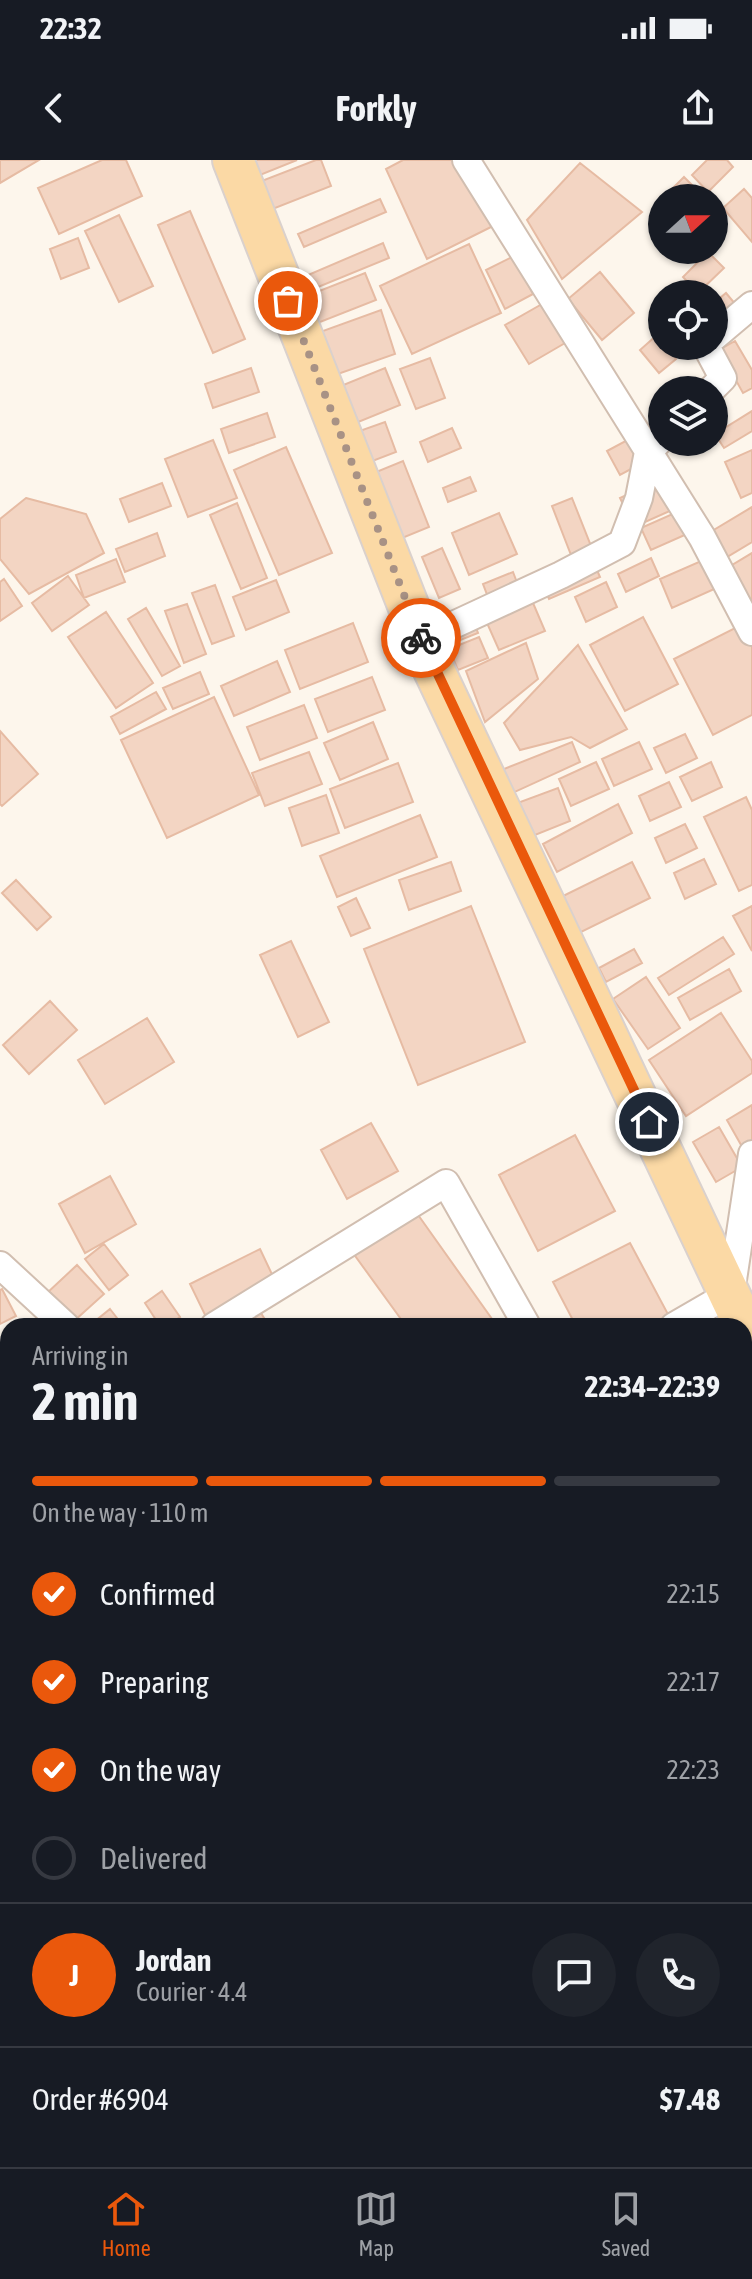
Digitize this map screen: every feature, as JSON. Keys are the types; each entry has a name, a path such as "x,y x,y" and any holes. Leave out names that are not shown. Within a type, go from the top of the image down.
{"main road":[{"path":"233,160 421,640 742,1318"}],"street":[{"path":"466,160 648,434"},
{"path":"728,325 752,305"},
{"path":"421,640 622,543 652,456"},
{"path":"661,456 752,632"},
{"path":"688,1318 731,1293 752,1154"},
{"path":"227,1318 446,1183 522,1318"},
{"path":"0,1265 57,1318"}],"building":[{"path":"0,160 39,160 0,183"},
{"path":"102,160 126,160 142,196 59,234 38,188"},
{"path":"254,160 297,160 260,175"},
{"path":"321,160 331,186 270,210 259,182"},
{"path":"403,160 456,160 497,224 427,259 386,169"},
{"path":"707,160 727,160 733,167 716,184 700,184 692,175"},
{"path":"580,163 642,212 562,279 527,220"},
{"path":"684,177 691,184 677,184"},
{"path":"744,189 752,198 752,242 728,214 728,203"},
{"path":"380,199 386,212 304,247 298,234"},
{"path":"190,211 245,339 213,353 158,225"},
{"path":"119,215 153,286 119,302 85,231"},
{"path":"78,238 89,268 61,279 50,249"},
{"path":"383,243 389,258 306,292 301,278"},
{"path":"469,244 501,313 412,354 380,286"},
{"path":"514,256 533,294 505,309 486,270"},
{"path":"696,264 720,264 724,268 712,280 686,280 683,277"},
{"path":"600,272 634,313 602,340 568,299"},
{"path":"365,273 376,300 315,324 304,297"},
{"path":"728,295 736,305 728,312"},
{"path":"549,300 572,339 529,364 505,325"},
{"path":"381,310 395,354 335,375 320,332"},
{"path":"735,341 752,370 752,388 743,393 725,360 728,360 728,345"},
{"path":"648,343 648,360 640,350"},
{"path":"430,358 445,398 416,409 400,369"},
{"path":"648,360 675,360 659,373"},
{"path":"251,368 259,392 213,408 205,384"},
{"path":"385,368 400,405 346,427 331,390"},
{"path":"752,411 752,431 728,446 728,426"},
{"path":"267,413 275,437 229,453 221,429"},
{"path":"385,422 396,452 362,465 351,434"},
{"path":"452,428 461,448 428,462 420,442"},
{"path":"633,437 646,461 620,475 607,451"},
{"path":"213,440 237,498 188,517 165,459"},
{"path":"286,447 332,553 279,575 234,470"},
{"path":"752,450 752,493 741,498 725,462"},
{"path":"403,461 429,527 390,543 364,477"},
{"path":"470,477 476,491 448,502 443,488"},
{"path":"659,480 672,510 634,527 620,498"},
{"path":"162,483 171,506 129,522 120,499"},
{"path":"26,498 86,514 104,553 29,594 0,559 0,519"},
{"path":"572,498 591,546 571,555 552,506"},
{"path":"237,503 267,578 241,589 210,515"},
{"path":"752,507 752,542 722,560 707,534"},
{"path":"677,512 687,534 651,550 641,528"},
{"path":"499,513 517,554 469,575 452,533"},
{"path":"157,533 165,556 125,572 116,549"},
{"path":"442,548 460,589 439,598 422,557"},
{"path":"752,553 752,602 748,604 727,568"},
{"path":"590,554 600,577 549,599 539,576"},
{"path":"651,558 659,576 626,592 618,574"},
{"path":"708,558 721,586 672,608 660,579"},
{"path":"116,559 125,582 84,598 76,575"},
{"path":"513,572 521,593 491,605 483,584"},
{"path":"68,576 89,605 52,631 32,603"},
{"path":"4,579 22,606 0,621 0,582"},
{"path":"276,580 289,612 246,630 233,597"},
{"path":"606,582 617,607 586,622 575,597"},
{"path":"215,585 234,636 212,644 192,593"},
{"path":"533,603 545,631 499,650 487,623"},
{"path":"187,604 206,654 184,663 165,611"},
{"path":"146,608 180,666 162,676 128,619"},
{"path":"106,612 153,683 116,708 68,637"},
{"path":"470,612 478,633 448,645 440,624"},
{"path":"643,617 678,684 625,711 590,645"},
{"path":"353,623 368,662 300,689 285,650"},
{"path":"741,625 752,646 752,715 713,735 674,659"},
{"path":"479,637 488,658 458,670 449,649"},
{"path":"526,643 538,679 485,722 466,671"},
{"path":"578,645 627,729 590,748 571,737 520,750 504,723"},
{"path":"277,661 290,692 234,716 221,686"},
{"path":"200,672 209,694 173,709 163,688"},
{"path":"372,677 385,710 328,732 315,699"},
{"path":"156,692 166,709 120,734 111,717"},
{"path":"214,697 259,795 167,838 121,740"},
{"path":"304,705 317,738 260,760 247,727"},
{"path":"373,722 388,759 340,780 324,743"},
{"path":"0,731 38,774 2,806 0,804"},
{"path":"685,734 697,758 666,773 654,748"},
{"path":"572,742 580,762 508,795 499,771"},
{"path":"639,742 652,769 614,786 602,759"},
{"path":"309,752 322,784 265,806 252,773"},
{"path":"596,762 609,789 571,806 559,779"},
{"path":"711,762 722,787 692,801 680,777"},
{"path":"398,763 413,802 345,828 330,789"},
{"path":"669,782 681,807 650,821 639,796"},
{"path":"558,788 570,821 525,839 512,805"},
{"path":"326,795 339,833 302,846 289,808"},
{"path":"746,797 752,810 752,885 739,891 704,817"},
{"path":"618,804 632,833 557,872 543,844"},
{"path":"420,815 437,857 337,897 320,856"},
{"path":"685,824 697,848 666,863 655,838"},
{"path":"704,859 716,884 685,899 674,873"},
{"path":"451,862 461,891 409,910 399,880"},
{"path":"632,862 650,898 577,934 559,898"},
{"path":"16,880 51,917 37,930 2,893"},
{"path":"356,898 370,928 351,936 338,907"},
{"path":"471,906 525,1042 418,1085 364,949"},
{"path":"752,906 752,951 733,916"},
{"path":"723,937 734,954 669,995 658,978"},
{"path":"291,941 329,1022 298,1037 260,955"},
{"path":"634,949 642,963 606,982 599,968"},
{"path":"729,969 741,991 690,1020 678,998"},
{"path":"646,977 680,1028 648,1049 613,999"},
{"path":"50,1001 77,1030 29,1074 3,1045"},
{"path":"721,1013 752,1061 752,1073 686,1116 649,1060"},
{"path":"147,1018 174,1062 105,1104 78,1060"},
{"path":"752,1105 752,1157 749,1159 727,1120"},
{"path":"371,1123 398,1171 347,1199 321,1150"},
{"path":"719,1127 742,1167 716,1182 693,1142"},
{"path":"575,1135 615,1211 538,1251 499,1175"},
{"path":"110,1176 136,1224 85,1253 59,1204"},
{"path":"416,1212 491,1318 400,1318 353,1253"},
{"path":"630,1243 670,1318 572,1318 553,1282"},
{"path":"104,1244 128,1275 109,1290 85,1259"},
{"path":"260,1249 278,1287 214,1318 207,1318 190,1284"},
{"path":"77,1265 104,1294 77,1318 71,1318 47,1293"},
{"path":"2,1289 16,1316 0,1318"},
{"path":"162,1291 180,1317 155,1318 145,1303"},
{"path":"256,1305 264,1318 235,1318"},
{"path":"110,1309 117,1318 99,1318"}],"way so far":[{"path":"288,301 421,638"}],"route":[{"path":"421,638 649,1122"}]}
